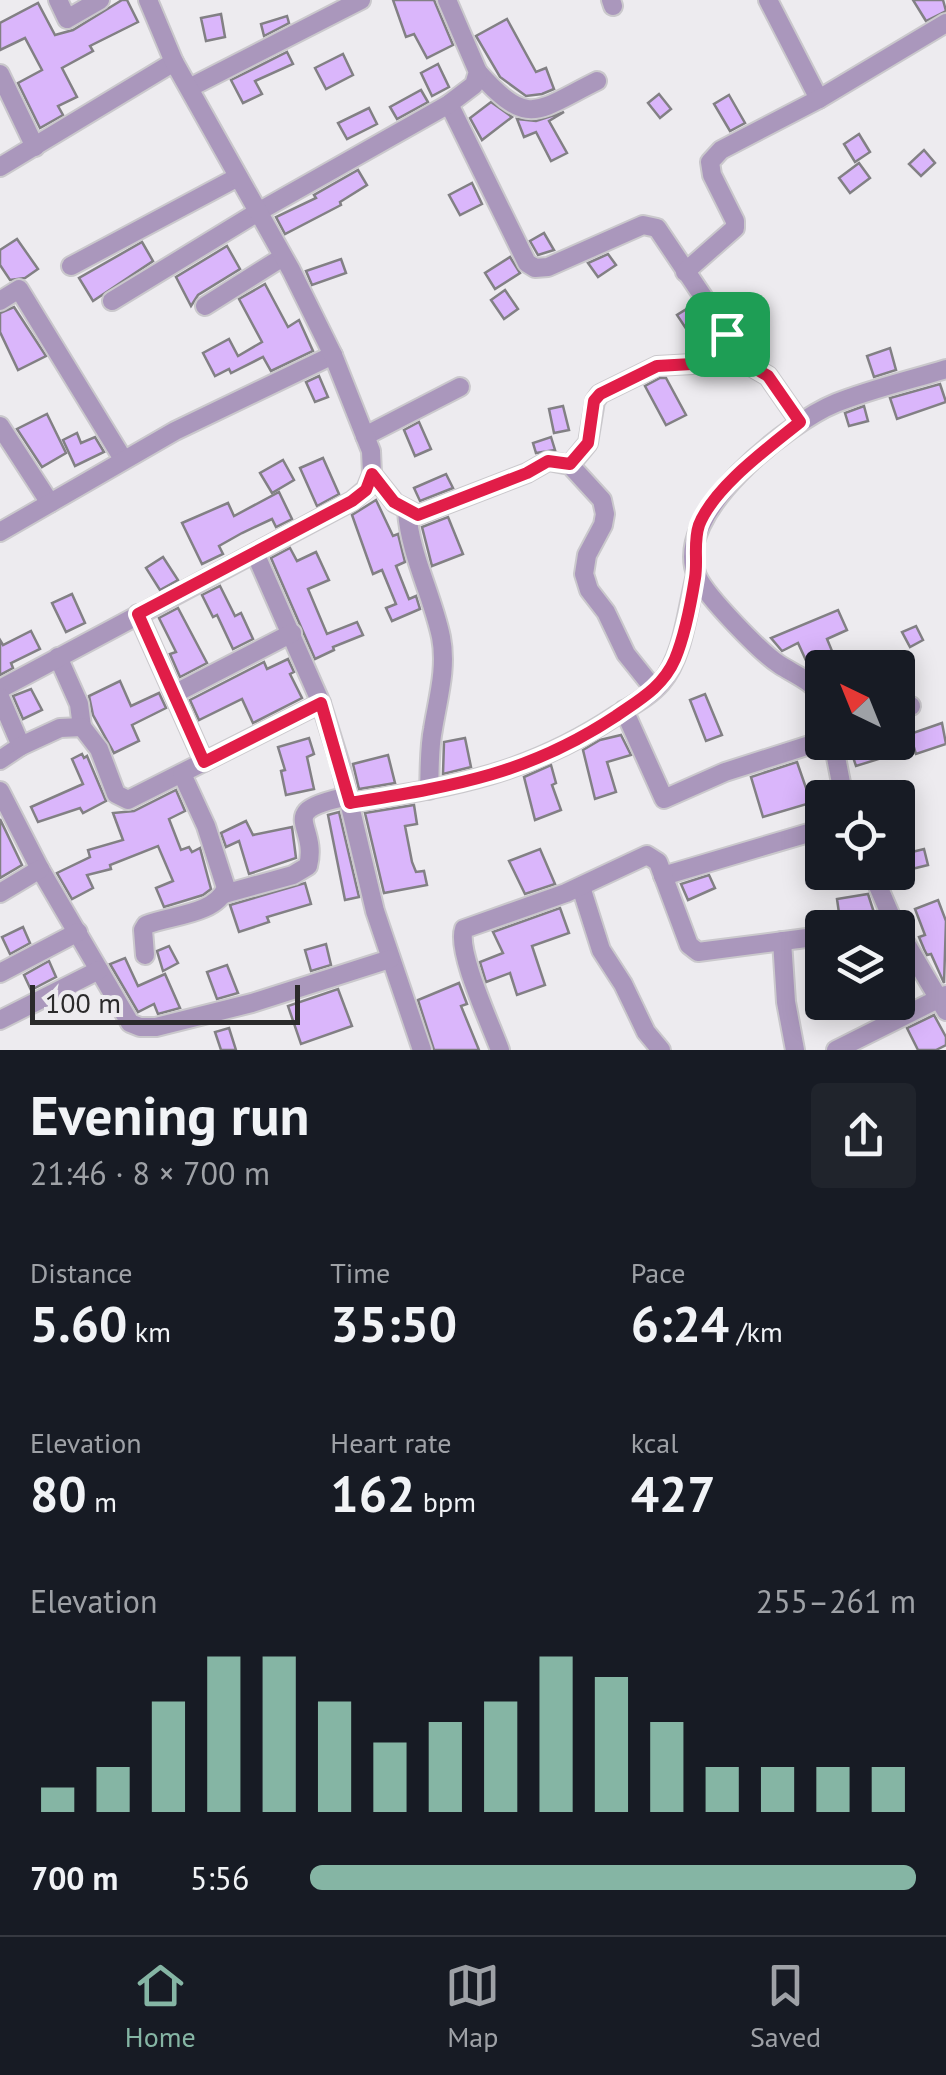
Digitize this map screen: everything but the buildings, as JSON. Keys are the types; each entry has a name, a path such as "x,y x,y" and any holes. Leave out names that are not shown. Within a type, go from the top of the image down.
{"street":[{"path":"58,0 67,19 100,0"},
{"path":"148,0 174,62 191,87 333,355 365,436 372,474 406,511 428,514 548,461 570,464 602,500 605,514 587,555 584,574 589,590 606,612 626,654 654,689"},
{"path":"191,87 362,0"},
{"path":"447,0 478,72 502,99 526,110 542,108 598,81"},
{"path":"777,3 819,100"},
{"path":"685,272 735,228 712,175 710,162 722,150 819,100 946,23"},
{"path":"0,167 174,62"},
{"path":"112,302 258,212 449,104 474,86 478,72"},
{"path":"0,74 35,147"},
{"path":"449,104 527,262 535,268 548,267 651,224 749,365 768,376 800,422"},
{"path":"70,266 238,177"},
{"path":"205,306 283,257"},
{"path":"0,302 20,289 123,459"},
{"path":"570,464 588,443 594,401 600,394 657,366 692,364 727,334"},
{"path":"0,532 175,430 333,355"},
{"path":"145,955 142,930 146,925 208,906 224,894 293,875 308,866 310,853 302,823 304,814 314,806 469,783 530,763 594,730 654,689 674,660 696,575 694,550 699,526 710,506 758,456 800,422 834,404 946,369"},
{"path":"365,436 460,387"},
{"path":"0,426 50,502"},
{"path":"0,689 352,501 366,490 372,474"},
{"path":"406,511 408,533 441,634 443,654 428,790"},
{"path":"255,553 321,703 390,959 422,1050"},
{"path":"696,575 763,652 805,680"},
{"path":"138,614 204,762"},
{"path":"174,694 292,633"},
{"path":"58,657 79,704 82,727 94,740 121,799 135,799 321,703"},
{"path":"0,697 21,746"},
{"path":"624,710 664,799 725,772 805,746"},
{"path":"0,760 60,728 82,727"},
{"path":"182,774 225,879 224,894"},
{"path":"0,791 130,1023 156,1027 252,1003 390,959"},
{"path":"663,876 805,834"},
{"path":"500,1050 466,954 464,929 581,886 647,855 656,859 694,950 704,952 805,939"},
{"path":"0,893 40,868"},
{"path":"581,886 601,950 646,1032 661,1050"},
{"path":"0,973 78,932"},
{"path":"782,942 786,1002 795,1050"},
{"path":"836,1050 943,1002 915,959"},
{"path":"0,1020 99,970"}],"route":[{"path":"727,334 749,365 768,376 800,422 758,456 710,506 699,526 694,550 696,575 674,660 661,683 646,696 594,730 530,763 469,783 350,803 321,703 204,762 138,614 352,501 366,490 372,474 394,502 418,515 527,473 548,461 570,464 588,443 594,401 600,394 657,366 692,364 727,334"}]}
